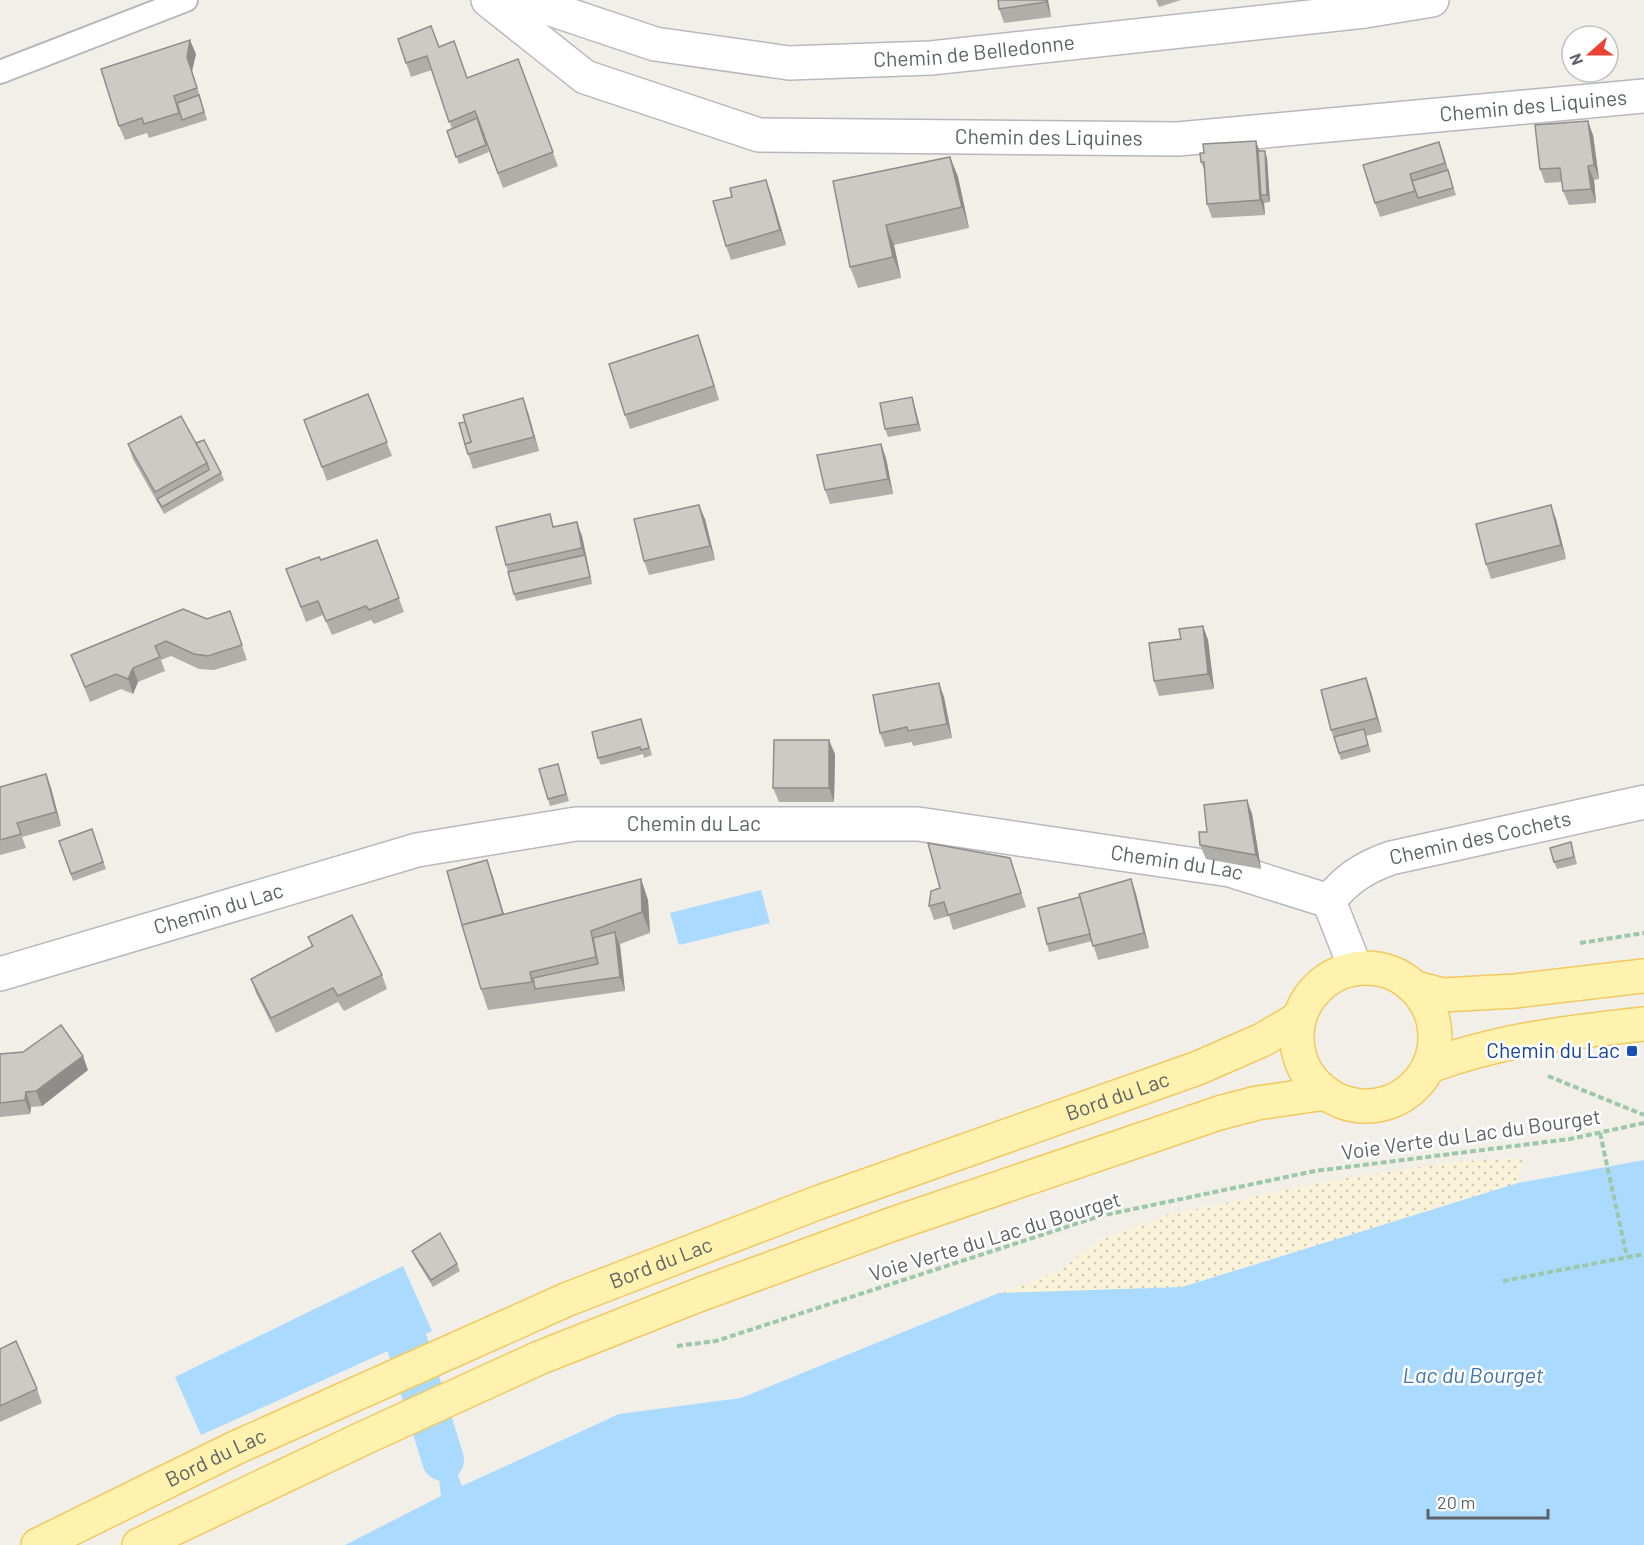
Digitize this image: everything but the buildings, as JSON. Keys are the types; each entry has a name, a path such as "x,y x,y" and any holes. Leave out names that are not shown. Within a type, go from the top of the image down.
{"main road":[{"path":"1355,967 1380,968 1399,975 1416,988 1430,1008 1436,1043 1430,1066 1420,1084 1403,1096 1380,1105 1357,1105 1326,1093 1313,1082 1301,1061 1296,1043 1299,1019 1310,994 1333,975 1355,967"},
{"path":"1416,988 1442,995 1515,991 1644,976"},
{"name":"Bord du Lac","path":"38,1545 235,1448 568,1299 686,1252 1198,1068 1262,1040 1299,1019"},
{"path":"1430,1066 1471,1050 1523,1040 1644,1024"},
{"path":"139,1545 550,1354 701,1294 890,1225 1219,1113 1257,1103 1326,1093"}],"street":[{"name":"Chemin des Liquines","path":"488,0 585,77 759,135 1178,139 1644,96"},
{"name":"Chemin de Belledonne","path":"524,0 655,44 789,63 931,58 1365,11 1432,0"},
{"name":"Chemin des Cochets","path":"1329,901 1341,886 1356,874 1391,858 1644,802"},
{"name":"Chemin du Lac","path":"0,974 417,850 576,824 918,824 1230,870 1329,901"},
{"path":"1329,901 1355,967"}],"lane":[{"path":"0,72 186,0"}],"path":[{"path":"1523,1040 1543,1074 1644,1116"},
{"name":"Voie Verte du Lac du Bourget","path":"675,1346 716,1341 1100,1216 1315,1171 1600,1133 1644,1123"},
{"path":"1600,1133 1627,1257"},
{"path":"1503,1281 1644,1254"}],"sand":[{"path":"1523,1158 1518,1183 1182,1287 999,1293 1059,1271 1099,1240 1168,1215 1329,1181 1452,1162"}],"water":[{"path":"761,890 770,923 679,945 670,913"},
{"name":"Lac du Bourget","path":"1644,1160 1644,1545 345,1545 441,1496 437,1462 451,1456 462,1486 619,1414 741,1398 999,1293 1182,1287 1518,1183"},
{"path":"403,1266 432,1331 201,1435 175,1377"}],"waterway":[{"path":"407,1343 443,1460"}],"place":[{"name":"Chemin du Lac","path":"1632,1051"}]}
